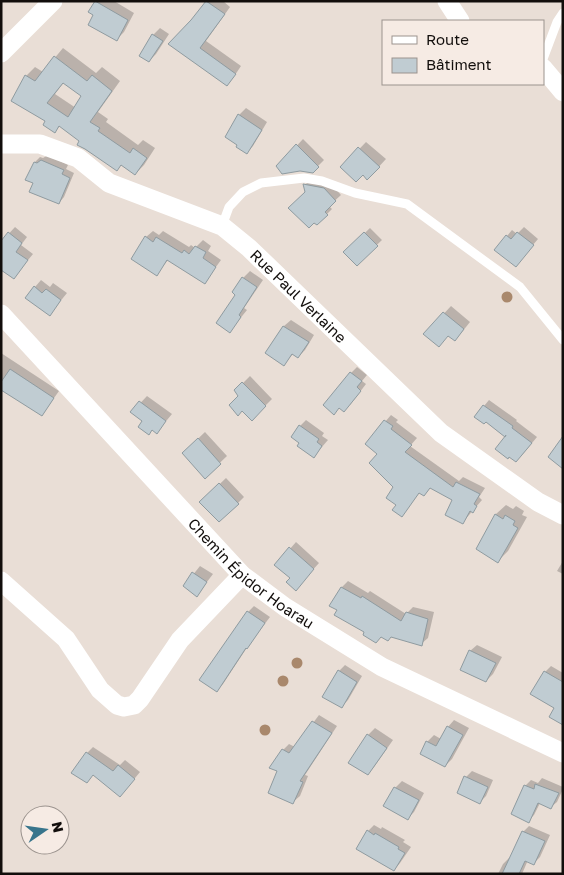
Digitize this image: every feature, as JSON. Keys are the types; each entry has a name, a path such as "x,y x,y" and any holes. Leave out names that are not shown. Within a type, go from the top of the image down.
{"street":[{"path":"2,48 53,1"},
{"path":"447,1 459,20"},
{"path":"544,69 563,92"},
{"name":"Rue Paul Verlaine","path":"1,144 40,144 78,158 109,183 222,226 249,248 441,433 538,502 563,515"},
{"name":"Chemin Épidor Hoarau","path":"1,314 242,575 285,607 382,667 563,753"},
{"path":"1,581 66,639 100,690 117,705 124,707 134,705 180,640 242,575"}],"lane":[{"path":"544,56 557,22 563,13"},
{"path":"222,226 230,207 243,192 261,183 304,178 322,181 355,193 407,204 520,286 563,340"}],"building":[{"path":"95,1 128,20 117,41 88,25 93,15 88,12"},
{"path":"206,1 225,14 200,48 236,74 227,86 168,44"},
{"path":"152,34 163,41 149,62 139,56"},
{"path":"54,56 87,81 92,75 112,91 90,122 100,128 98,131 130,153 133,148 147,158 135,175 121,165 117,171 77,145 79,141 59,126 55,133 43,125 45,121 11,101 25,75 35,81","holes":["63,83 81,96 68,117 47,103"]},
{"path":"238,114 262,130 247,154 225,137"},
{"path":"296,144 319,167 313,173 300,171 282,174 276,166"},
{"path":"358,147 380,167 367,180 363,175 356,182 340,167"},
{"path":"41,160 64,170 62,174 70,178 59,204 29,192 33,183 25,180 34,162 37,163"},
{"path":"303,184 324,188 336,201 325,212 328,215 317,225 314,223 309,228 288,208 305,192"},
{"path":"8,232 22,243 16,252 28,260 14,279 1,270 1,241"},
{"path":"364,232 378,246 357,266 343,252"},
{"path":"517,232 534,245 516,267 494,250 506,235 511,239"},
{"path":"145,236 153,242 156,237 182,253 184,250 189,254 195,246 206,252 203,258 216,267 205,284 167,260 157,276 131,259"},
{"path":"242,277 257,287 230,333 216,323 235,295 232,292"},
{"path":"34,286 42,293 46,289 61,300 50,316 25,298"},
{"path":"443,312 464,329 455,341 448,336 439,347 423,334"},
{"path":"283,326 309,342 298,358 292,354 284,366 265,353"},
{"path":"10,369 54,398 42,416 1,390 1,382"},
{"path":"350,372 362,381 357,387 361,391 344,412 339,408 334,415 323,405"},
{"path":"242,382 266,406 252,421 242,411 238,416 229,405 238,396 234,390"},
{"path":"139,401 166,421 157,434 152,430 149,435 138,427 142,421 130,412"},
{"path":"483,405 513,426 512,428 532,443 516,462 509,457 508,459 495,449 505,437 486,422 484,424 474,417"},
{"path":"384,420 393,426 391,429 412,445 405,452 453,487 456,482 480,494 474,504 477,506 473,513 470,511 463,524 445,515 452,500 430,488 424,496 419,493 402,517 392,510 396,505 386,498 393,487 369,463 377,454 365,444"},
{"path":"299,425 319,439 317,442 322,446 314,458 297,446 299,443 291,437"},
{"path":"563,436 563,469 548,457"},
{"path":"198,438 221,464 205,479 182,453"},
{"path":"219,483 239,504 219,522 199,502"},
{"path":"495,514 503,519 505,515 515,521 513,525 518,528 498,563 476,549"},
{"path":"289,547 314,569 296,591 286,582 290,578 274,565"},
{"path":"192,572 207,582 197,597 183,586"},
{"path":"341,587 361,598 362,596 401,621 406,612 428,619 422,646 391,637 388,641 381,637 376,643 363,635 364,632 334,615 337,610 329,606"},
{"path":"247,611 265,623 217,692 199,680"},
{"path":"469,650 496,663 486,682 460,670"},
{"path":"338,670 357,682 342,708 322,697"},
{"path":"544,671 563,682 563,725 549,717 554,708 530,694"},
{"path":"312,721 332,733 300,781 303,782 293,804 268,793 277,771 269,768 282,749 289,753"},
{"path":"447,726 463,735 445,767 420,754 426,741 436,746"},
{"path":"367,734 387,748 368,775 348,763"},
{"path":"86,752 113,771 118,765 135,779 120,797 93,775 87,783 71,773"},
{"path":"464,776 488,787 480,804 457,793"},
{"path":"535,784 559,793 551,809 538,803 529,823 511,814 524,785 534,789"},
{"path":"394,787 419,800 408,820 383,806"},
{"path":"367,830 399,847 398,849 405,853 394,871 356,849"},
{"path":"522,831 545,841 534,865 525,861 519,874 502,874"}]}
